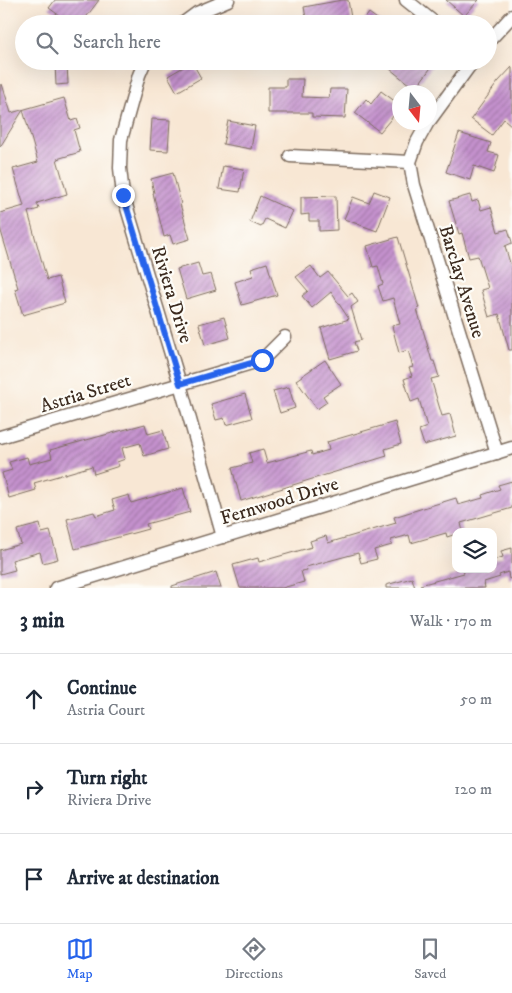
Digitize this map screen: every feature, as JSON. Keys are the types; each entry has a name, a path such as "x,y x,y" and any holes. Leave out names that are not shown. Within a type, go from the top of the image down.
{"street":[{"path":"194,15 228,0"},
{"path":"406,0 425,15"},
{"path":"497,32 512,16"},
{"name":"Riviera Drive","path":"141,70 121,140 123,195 180,384 223,537"},
{"path":"437,110 466,70"},
{"path":"290,156 410,162 417,142 424,130"},
{"name":"Barclay Avenue","path":"410,162 414,185 496,453"},
{"name":"Astria Street","path":"0,437 262,360 285,337"},
{"name":"Fernwood Drive","path":"56,588 512,448"}],"building":[{"path":"55,0 99,0 88,15 59,15 49,8"},
{"path":"348,0 350,15 305,15 304,7"},
{"path":"446,0 479,0 463,15"},
{"path":"512,67 512,126 504,119 492,135 471,119 498,82"},
{"path":"55,70 67,70 68,84 56,85"},
{"path":"178,70 196,70 201,78 177,92 168,76"},
{"path":"391,70 429,70 418,85 410,85"},
{"path":"286,79 303,79 302,97 329,98 330,89 347,89 345,118 312,117 312,113 268,113 268,87 286,87"},
{"path":"2,84 11,113 64,98 71,121 77,119 80,128 74,130 80,152 57,159 67,194 37,203 39,209 28,212 47,280 58,277 65,303 23,315 15,289 18,288 0,228 0,213 24,206 13,169 38,162 23,110 0,147 0,85"},
{"path":"381,91 392,99 392,118 380,132 355,113 366,99 371,104"},
{"path":"152,119 170,120 168,151 150,150"},
{"path":"228,121 255,126 251,149 223,144"},
{"path":"459,133 491,143 488,152 499,155 494,173 474,166 470,180 446,172"},
{"path":"223,166 244,169 240,192 219,189"},
{"path":"173,173 190,239 173,244 170,235 164,237 151,179"},
{"path":"374,191 390,197 377,231 344,219 353,197 369,203"},
{"path":"470,195 472,202 478,200 481,210 491,207 498,232 508,229 512,242 505,246 512,270 512,350 509,350 499,314 489,317 481,290 488,288 478,256 469,258 462,233 459,234 449,201"},
{"path":"260,196 293,211 285,228 265,219 261,227 250,222"},
{"path":"336,196 337,230 319,231 319,221 309,221 309,214 301,215 301,197"},
{"path":"398,237 432,361 434,361 439,377 431,379 442,416 450,414 456,436 424,445 419,430 427,427 419,399 411,402 404,379 412,376 409,368 413,367 408,350 399,353 392,326 400,324 393,298 383,301 378,286 383,284 378,266 373,267 367,246"},
{"path":"198,263 202,276 211,274 216,290 186,299 177,269"},
{"path":"267,263 277,295 242,305 235,282 253,276 251,268"},
{"path":"311,266 320,278 328,272 348,296 352,293 358,302 351,307 361,340 354,342 357,351 330,359 321,328 349,319 331,292 312,308 302,296 308,291 296,277"},
{"path":"224,317 230,338 205,345 199,324"},
{"path":"325,360 341,384 323,396 327,402 317,409 296,380"},
{"path":"289,387 295,408 280,413 273,391"},
{"path":"245,394 252,418 226,425 224,418 216,420 211,404"},
{"path":"395,422 401,444 385,449 387,456 241,501 232,468 252,463 249,453 263,449 267,463 311,451 312,455 329,450 327,442"},
{"path":"145,424 148,434 163,430 168,449 144,456 140,443 122,448 125,459 117,462 119,466 94,474 92,466 34,483 36,490 9,498 2,473 12,470 9,462 27,457 29,464 52,458 50,450"},
{"path":"512,481 512,508 461,523 462,528 452,528 452,535 447,537 446,533 411,543 409,535 391,540 392,545 374,550 377,559 361,563 358,553 306,567 307,570 301,571 304,582 282,588 240,588 233,565 258,558 259,562 312,547 310,541 326,536 328,543 396,523 394,517 456,498 458,505 483,498 482,495 500,489 498,485"},
{"path":"183,488 190,512 146,524 148,529 75,549 67,519 94,512 96,516 115,510 112,500 129,495 131,503"},
{"path":"40,524 42,533 50,531 58,559 43,563 40,552 12,560 15,570 0,574 0,550 21,544 17,530"},
{"path":"512,548 512,578 509,579 508,572 499,575 500,577 484,582 485,588 421,588 420,585 464,573 497,573 497,559 503,557 501,551"},
{"path":"216,572 221,588 172,588 172,586"},
{"path":"412,578 415,588 386,588 386,585"}],"route":[{"path":"123,195 180,384 262,360"}]}
